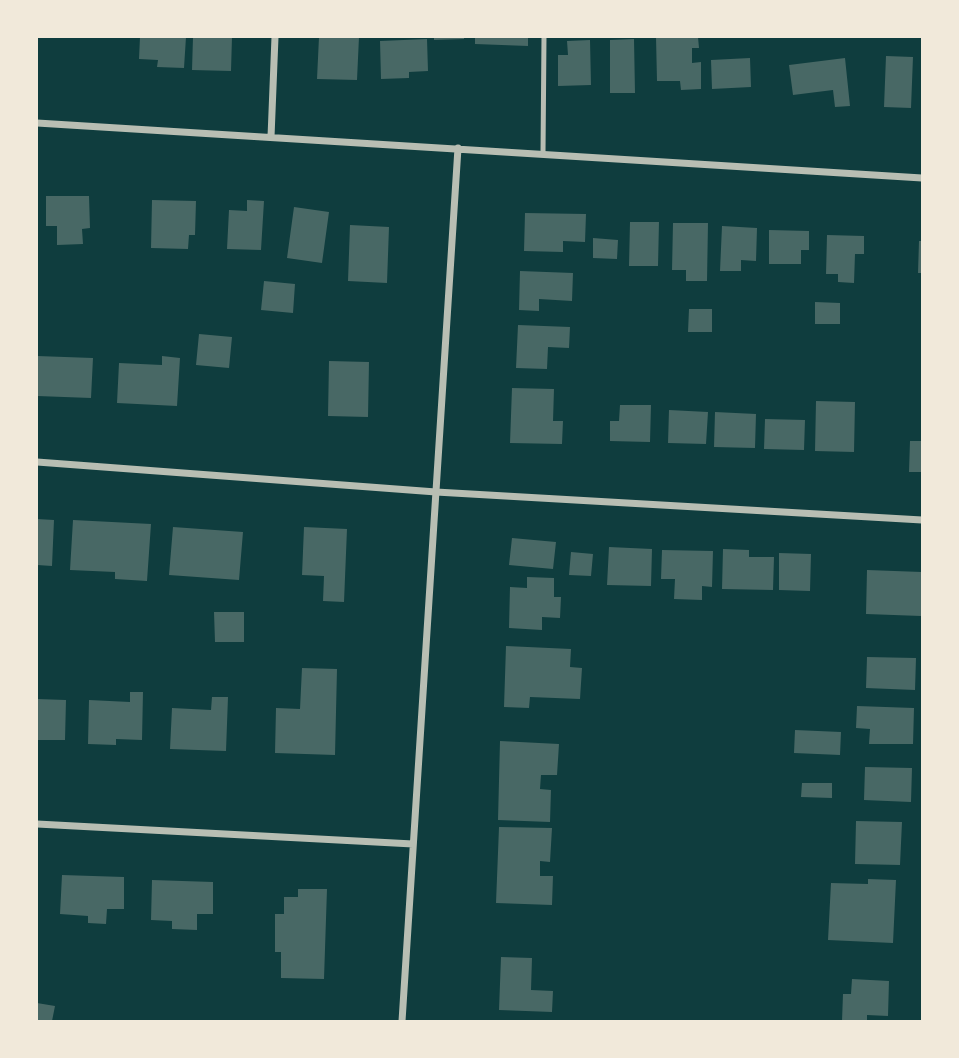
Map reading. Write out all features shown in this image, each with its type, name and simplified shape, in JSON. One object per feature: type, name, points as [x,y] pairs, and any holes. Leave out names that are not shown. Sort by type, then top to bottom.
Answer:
[{"type":"street","points":[[271,137],[275,37]]},
{"type":"street","points":[[37,122],[922,178]]},
{"type":"street","points":[[402,1021],[458,148]]},
{"type":"street","points":[[37,462],[436,492],[922,520]]},
{"type":"street","points":[[37,824],[413,844]]},
{"type":"lane","points":[[543,153],[544,37]]},
{"type":"building","points":[[140,37],[186,37],[184,68],[157,67],[158,60],[139,59]]},
{"type":"building","points":[[193,37],[232,37],[231,71],[192,70]]},
{"type":"building","points":[[319,37],[359,37],[357,80],[317,79]]},
{"type":"building","points":[[434,37],[464,37],[464,39],[434,40]]},
{"type":"building","points":[[475,37],[528,37],[528,46],[475,44]]},
{"type":"building","points":[[656,37],[698,37],[699,48],[692,48],[692,63],[701,62],[701,89],[681,90],[680,81],[657,81]]},
{"type":"building","points":[[427,39],[428,71],[409,72],[409,78],[381,79],[380,41]]},
{"type":"building","points":[[634,39],[635,93],[610,93],[610,40]]},
{"type":"building","points":[[590,40],[591,85],[558,86],[558,55],[568,55],[567,41]]},
{"type":"building","points":[[886,56],[913,57],[911,108],[884,107]]},
{"type":"building","points":[[750,58],[751,87],[712,89],[711,60]]},
{"type":"building","points":[[845,58],[850,106],[835,107],[833,90],[793,95],[789,65]]},
{"type":"building","points":[[46,196],[89,196],[90,228],[82,229],[83,244],[57,245],[57,226],[46,226]]},
{"type":"building","points":[[152,200],[196,201],[195,235],[189,235],[188,249],[151,248]]},
{"type":"building","points":[[247,200],[264,201],[261,250],[227,249],[229,210],[247,211]]},
{"type":"building","points":[[294,207],[329,212],[322,263],[287,258]]},
{"type":"building","points":[[525,213],[586,214],[585,242],[563,241],[563,252],[524,251]]},
{"type":"building","points":[[630,222],[659,222],[658,266],[629,266]]},
{"type":"building","points":[[673,223],[708,223],[707,281],[686,281],[686,270],[672,270]]},
{"type":"building","points":[[350,225],[389,227],[387,283],[348,281]]},
{"type":"building","points":[[722,226],[757,228],[756,261],[741,260],[741,271],[720,271]]},
{"type":"building","points":[[769,230],[809,231],[809,250],[801,250],[801,264],[769,264]]},
{"type":"building","points":[[827,235],[864,236],[864,254],[855,254],[854,283],[838,282],[838,274],[826,274]]},
{"type":"building","points":[[593,238],[618,240],[617,259],[593,258]]},
{"type":"building","points":[[919,241],[922,241],[922,273],[918,273]]},
{"type":"building","points":[[520,271],[573,273],[572,301],[539,299],[539,311],[519,310]]},
{"type":"building","points":[[264,281],[295,284],[293,313],[261,310]]},
{"type":"building","points":[[815,302],[840,303],[840,324],[815,324]]},
{"type":"building","points":[[689,309],[712,309],[712,332],[688,332]]},
{"type":"building","points":[[518,325],[570,327],[569,348],[548,347],[547,369],[516,368]]},
{"type":"building","points":[[199,334],[232,337],[229,368],[196,365]]},
{"type":"building","points":[[37,356],[93,358],[91,398],[37,396]]},
{"type":"building","points":[[162,356],[180,358],[177,406],[117,403],[119,363],[162,365]]},
{"type":"building","points":[[329,361],[369,362],[368,417],[328,416]]},
{"type":"building","points":[[512,388],[554,389],[553,421],[563,421],[562,444],[510,443]]},
{"type":"building","points":[[816,401],[855,402],[854,452],[815,451]]},
{"type":"building","points":[[620,405],[651,405],[650,442],[610,441],[610,421],[619,421]]},
{"type":"building","points":[[669,410],[708,412],[706,444],[668,443]]},
{"type":"building","points":[[715,412],[756,414],[755,448],[714,447]]},
{"type":"building","points":[[765,419],[805,420],[804,450],[764,449]]},
{"type":"building","points":[[910,441],[922,441],[922,472],[909,472]]},
{"type":"building","points":[[37,519],[54,520],[52,566],[37,565]]},
{"type":"building","points":[[73,520],[151,524],[147,581],[115,579],[115,572],[70,570]]},
{"type":"building","points":[[173,527],[243,532],[239,580],[169,575]]},
{"type":"building","points":[[304,527],[347,529],[344,602],[323,601],[324,576],[302,575]]},
{"type":"building","points":[[512,538],[556,542],[553,569],[509,565]]},
{"type":"building","points":[[609,547],[652,549],[651,586],[607,585]]},
{"type":"building","points":[[723,549],[749,550],[749,557],[774,557],[773,590],[722,589]]},
{"type":"building","points":[[662,550],[713,551],[712,587],[702,586],[702,600],[674,599],[675,579],[661,579]]},
{"type":"building","points":[[571,552],[593,554],[591,576],[569,575]]},
{"type":"building","points":[[779,553],[811,554],[810,591],[779,590]]},
{"type":"building","points":[[867,570],[922,572],[921,616],[866,614]]},
{"type":"building","points":[[527,577],[554,578],[554,597],[561,597],[560,618],[542,617],[542,630],[509,628],[510,587],[527,588]]},
{"type":"building","points":[[214,612],[244,612],[244,642],[215,642]]},
{"type":"building","points":[[506,646],[571,649],[570,667],[582,668],[580,699],[530,697],[529,708],[504,707]]},
{"type":"building","points":[[867,657],[916,658],[915,690],[866,688]]},
{"type":"building","points":[[302,668],[337,669],[335,755],[275,753],[276,708],[300,709]]},
{"type":"building","points":[[130,692],[143,692],[142,740],[116,739],[116,745],[88,744],[89,700],[130,702]]},
{"type":"building","points":[[212,697],[228,697],[226,751],[170,749],[172,708],[211,710]]},
{"type":"building","points":[[37,699],[66,700],[65,740],[37,740]]},
{"type":"building","points":[[857,706],[914,708],[913,744],[869,744],[870,729],[856,728]]},
{"type":"building","points":[[795,730],[841,732],[840,755],[794,753]]},
{"type":"building","points":[[500,741],[559,744],[557,775],[541,775],[540,789],[551,790],[550,822],[498,820]]},
{"type":"building","points":[[865,767],[912,768],[911,802],[864,800]]},
{"type":"building","points":[[802,783],[832,783],[832,798],[801,797]]},
{"type":"building","points":[[856,821],[902,822],[900,865],[855,864]]},
{"type":"building","points":[[499,827],[552,828],[550,862],[540,861],[540,876],[553,876],[552,905],[496,903]]},
{"type":"building","points":[[62,875],[124,877],[124,909],[107,909],[106,924],[88,923],[88,916],[60,914]]},
{"type":"building","points":[[868,879],[896,880],[893,943],[828,940],[831,883],[868,884]]},
{"type":"building","points":[[152,880],[213,882],[213,914],[197,914],[197,930],[172,929],[172,921],[151,920]]},
{"type":"building","points":[[298,889],[327,889],[324,979],[281,978],[281,952],[275,952],[275,914],[284,914],[284,897],[298,897]]},
{"type":"building","points":[[501,957],[532,958],[531,990],[553,991],[552,1012],[499,1010]]},
{"type":"building","points":[[852,979],[889,981],[888,1016],[867,1015],[867,1021],[842,1021],[843,994],[851,994]]},
{"type":"building","points":[[37,1003],[55,1006],[52,1021],[37,1021]]}]
